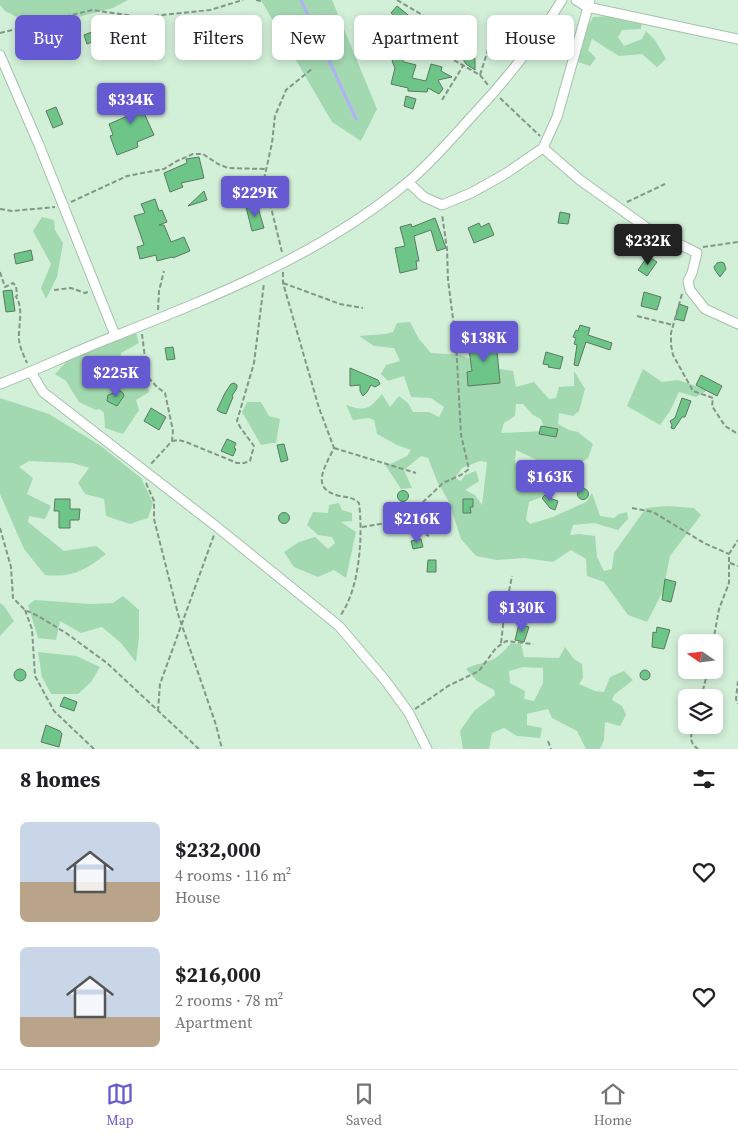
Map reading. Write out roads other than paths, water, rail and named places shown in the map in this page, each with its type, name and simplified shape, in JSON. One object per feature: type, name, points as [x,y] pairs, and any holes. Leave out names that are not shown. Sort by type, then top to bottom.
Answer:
[{"type":"street","points":[[0,384],[115,335],[157,320],[265,273],[368,213],[430,162],[494,92],[524,56],[562,0]]},
{"type":"street","points":[[576,0],[738,40]]},
{"type":"street","points":[[408,182],[424,197],[442,205],[471,193],[505,174],[544,144],[557,117],[589,4]]},
{"type":"street","points":[[0,55],[115,335]]},
{"type":"street","points":[[544,144],[580,180],[647,228],[697,252],[688,281],[690,290],[705,309],[738,324]]},
{"type":"street","points":[[31,372],[43,392],[145,470],[335,623],[385,680],[409,713],[427,749]]},
{"type":"waterway","points":[[301,0],[356,119]]}]
